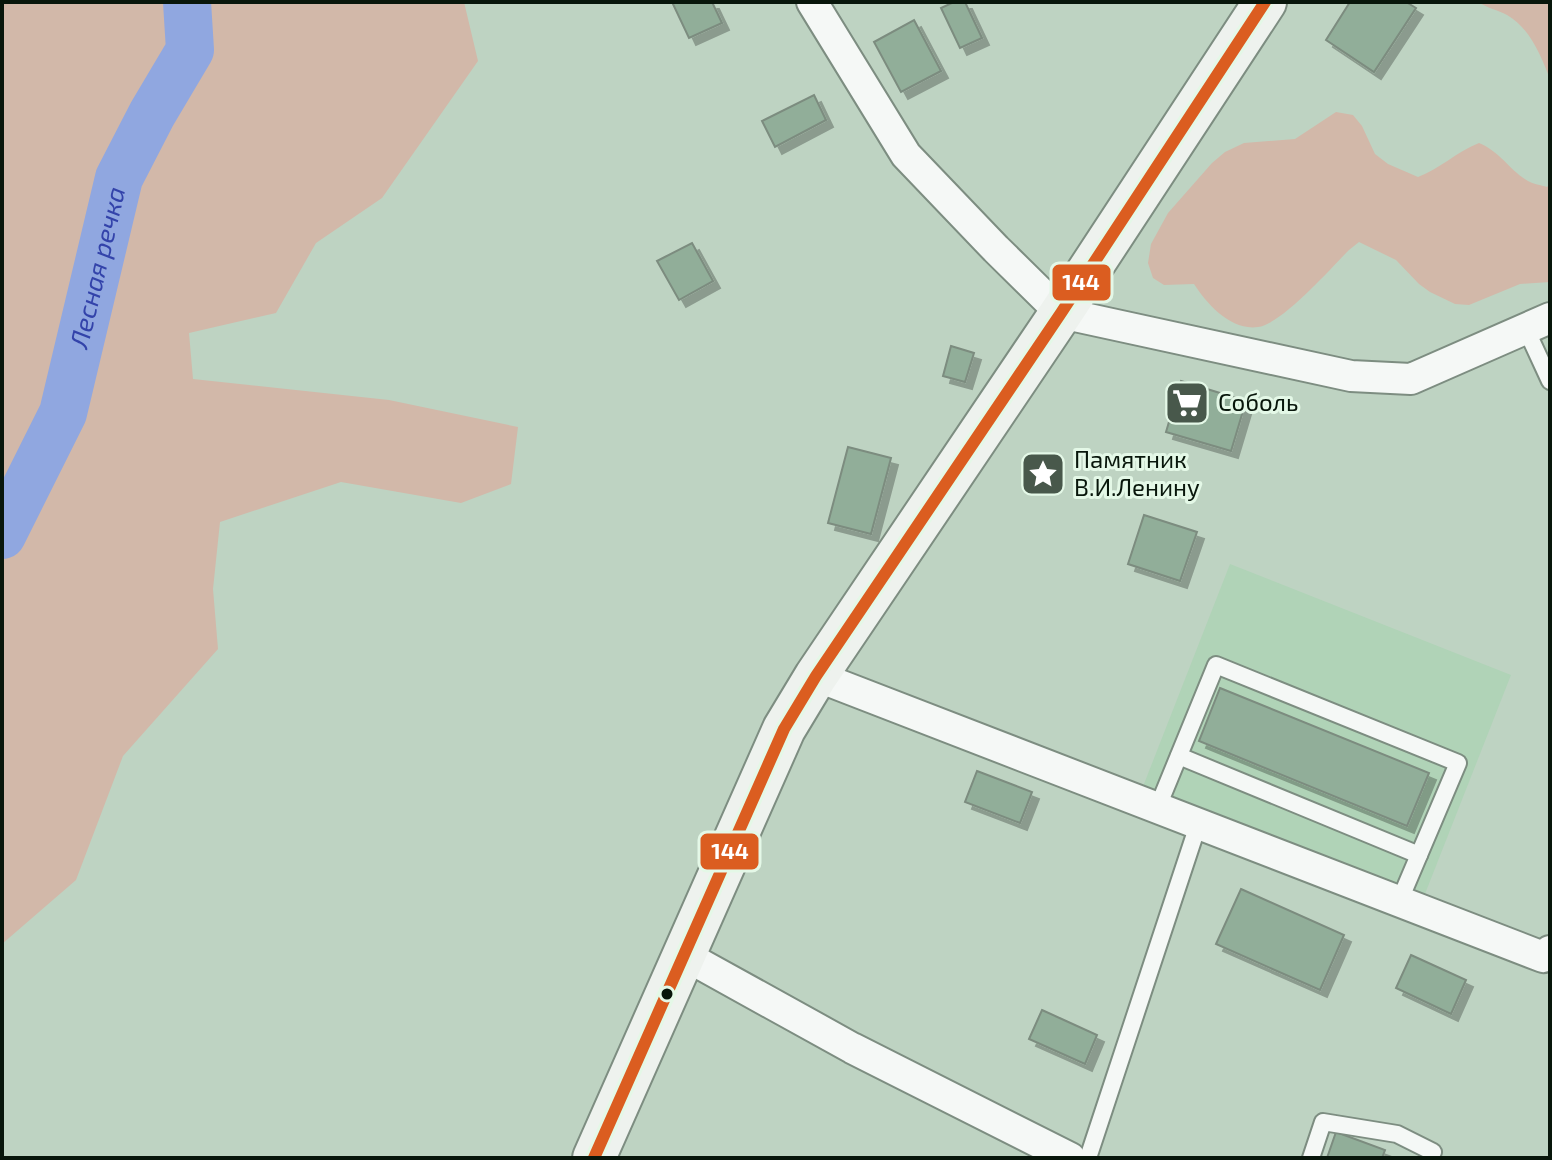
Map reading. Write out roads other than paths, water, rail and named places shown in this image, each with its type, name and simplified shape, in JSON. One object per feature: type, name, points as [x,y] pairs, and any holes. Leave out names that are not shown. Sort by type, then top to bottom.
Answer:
[{"type":"main road","points":[[594,1158],[784,729],[816,676],[1061,313],[1265,2]]},
{"type":"street","points":[[812,2],[906,155],[1061,313],[1351,376],[1411,379],[1538,324]]},
{"type":"street","points":[[816,676],[1543,957],[1550,951]]},
{"type":"street","points":[[684,955],[852,1048],[1070,1158]]},
{"type":"lane","points":[[1538,324],[1550,381]]},
{"type":"lane","points":[[1157,809],[1216,665],[1458,763],[1399,902]]},
{"type":"lane","points":[[1179,756],[1419,855]]},
{"type":"lane","points":[[1088,1158],[1198,825]]},
{"type":"lane","points":[[1311,1158],[1323,1122],[1397,1134],[1433,1152]]},
{"type":"waterway","name":"Лесная речка","points":[[2,535],[63,413],[119,178],[190,50],[187,2]]},
{"type":"place","name":"Соболь","points":[[1187,403]]},
{"type":"place","name":"Памятник В.И.Ленину","points":[[1043,474]]}]
